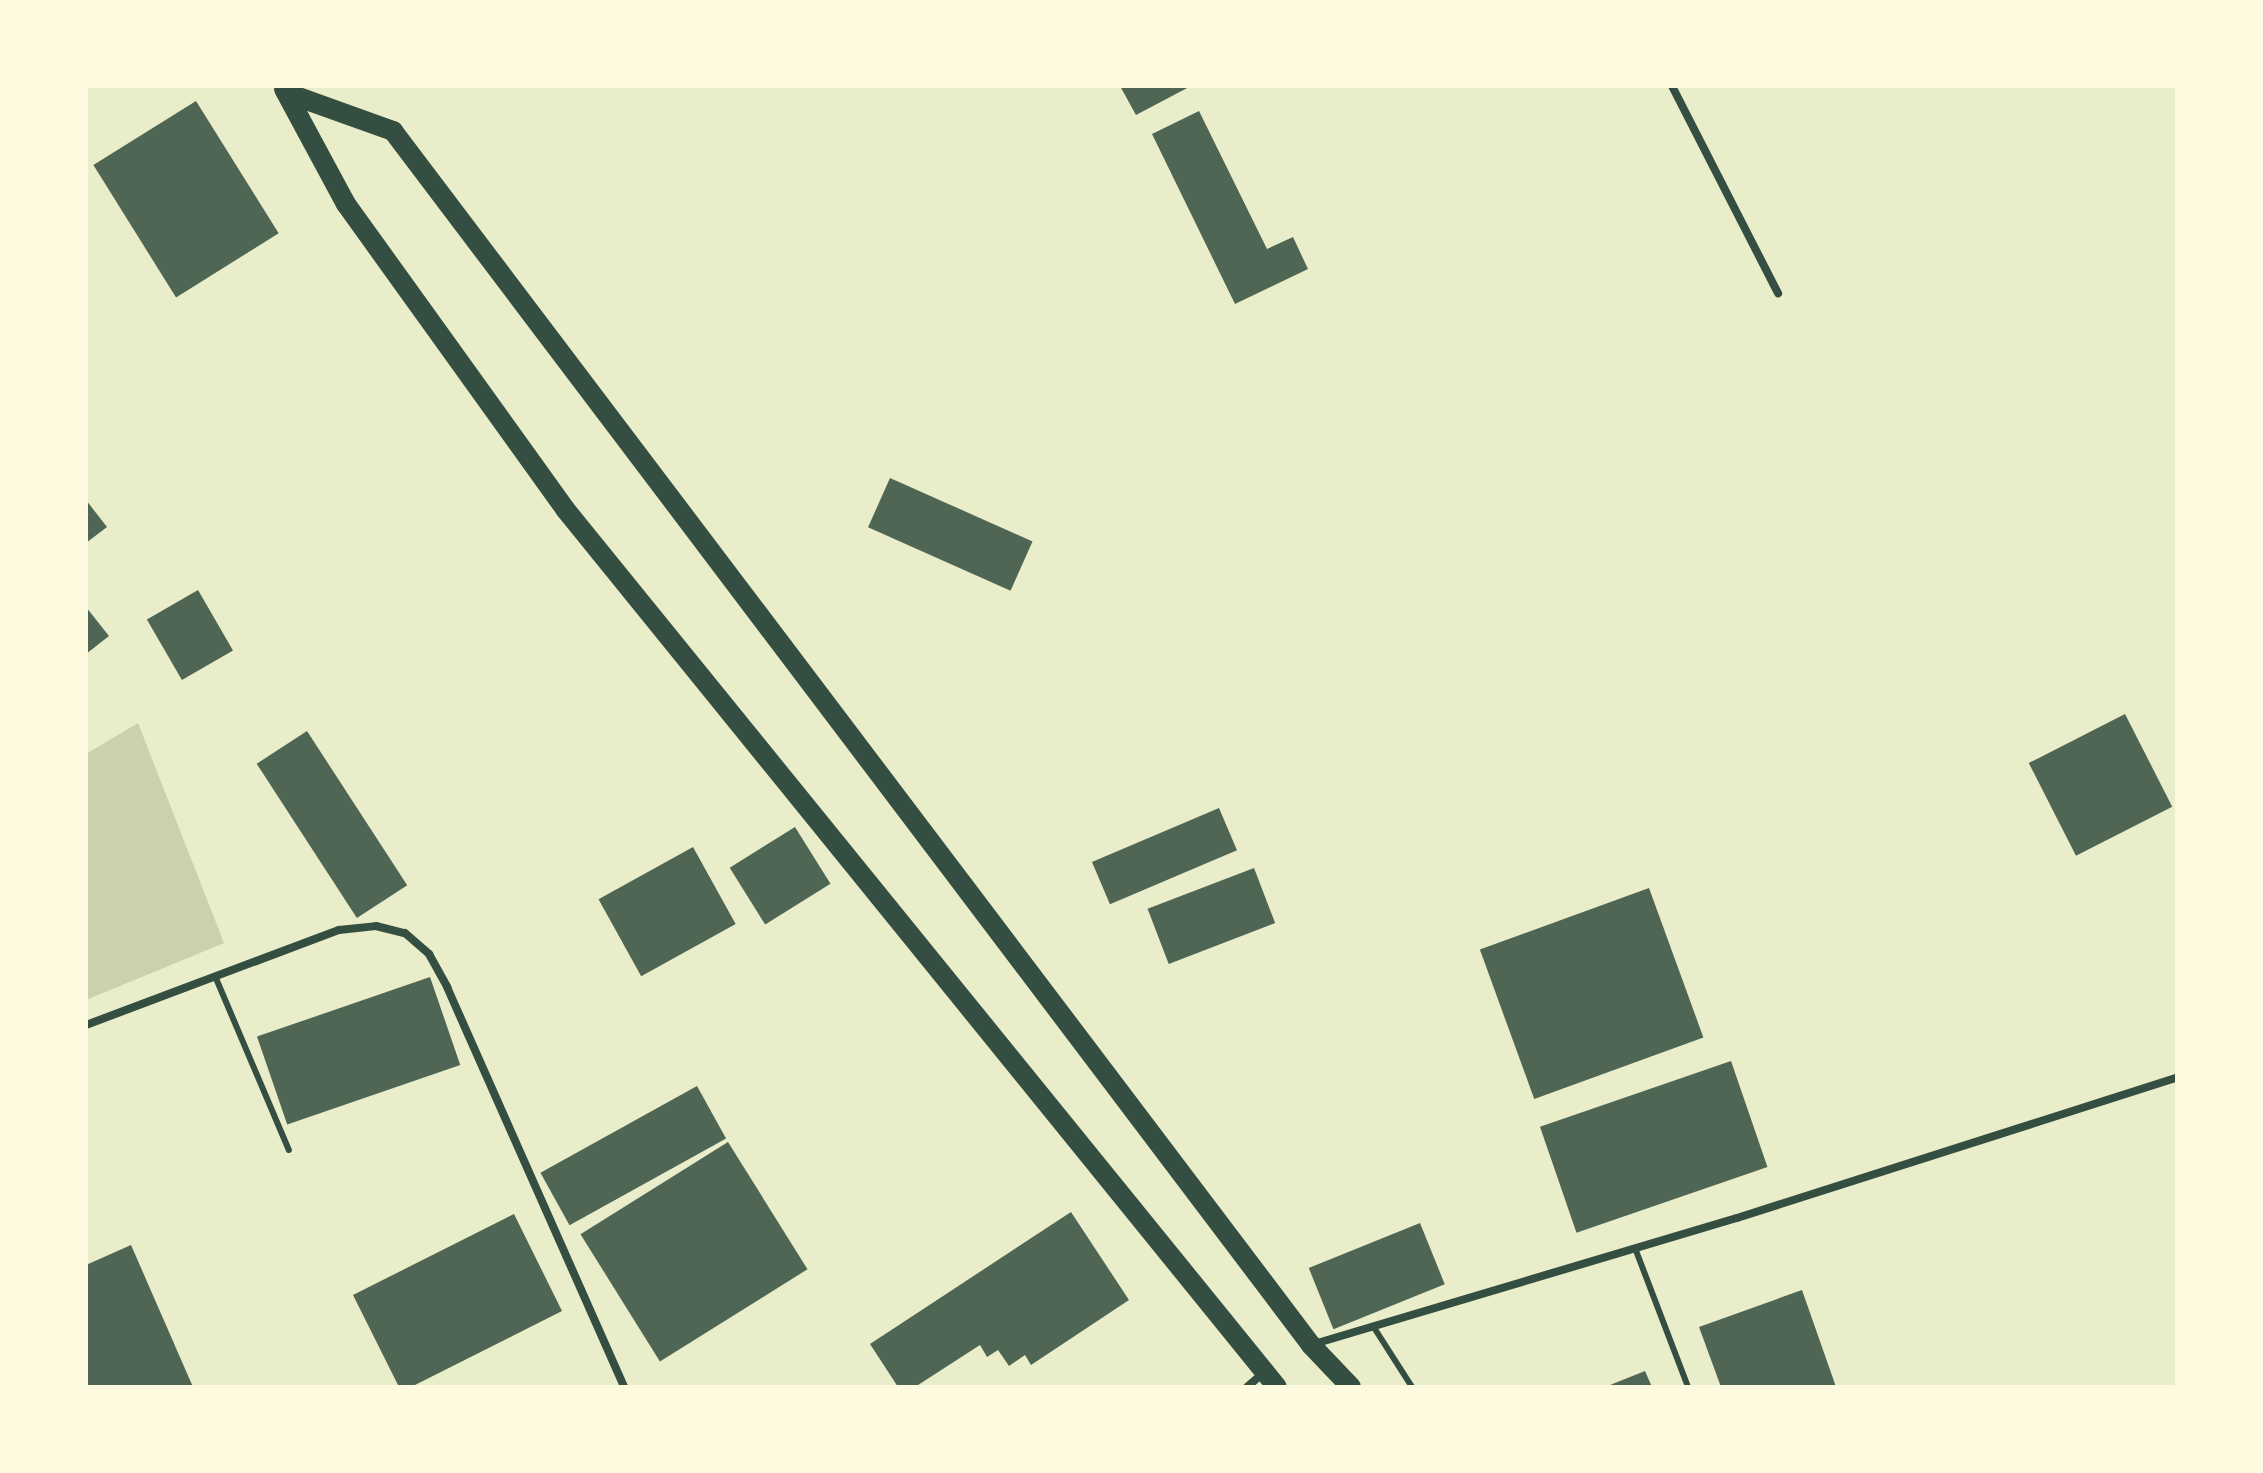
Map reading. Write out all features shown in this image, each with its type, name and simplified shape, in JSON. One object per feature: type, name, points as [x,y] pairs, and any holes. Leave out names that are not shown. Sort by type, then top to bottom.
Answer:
[{"type":"main road","points":[[284,89],[393,131],[1311,1345],[1351,1387]]},
{"type":"main road","points":[[284,89],[346,204],[565,509],[1271,1379]]},
{"type":"street","points":[[1672,86],[1778,293]]},
{"type":"street","points":[[86,1025],[339,930],[376,926],[405,933],[429,954],[624,1387]]},
{"type":"street","points":[[1311,1345],[1635,1248],[2177,1078]]},
{"type":"street","points":[[1247,1387],[1271,1379]]},
{"type":"lane","points":[[215,976],[289,1150]]},
{"type":"lane","points":[[1635,1248],[1688,1387]]},
{"type":"lane","points":[[1373,1326],[1412,1387]]},
{"type":"green space","points":[[138,723],[224,943],[86,1000],[86,754]]},
{"type":"building","points":[[1120,86],[1191,86],[1136,115]]},
{"type":"building","points":[[196,101],[279,233],[176,297],[93,165]]},
{"type":"building","points":[[1199,111],[1267,249],[1293,237],[1308,269],[1235,304],[1152,134]]},
{"type":"building","points":[[890,478],[1033,541],[1011,591],[868,527]]},
{"type":"building","points":[[86,500],[107,527],[86,543]]},
{"type":"building","points":[[198,590],[233,651],[182,680],[147,620]]},
{"type":"building","points":[[86,607],[109,636],[86,654]]},
{"type":"building","points":[[2125,714],[2172,807],[2076,856],[2029,763]]},
{"type":"building","points":[[307,731],[407,885],[357,918],[257,764]]},
{"type":"building","points":[[1219,808],[1237,850],[1110,904],[1092,862]]},
{"type":"building","points":[[795,827],[831,884],[765,925],[730,868]]},
{"type":"building","points":[[693,847],[736,924],[641,976],[599,899]]},
{"type":"building","points":[[1254,868],[1275,923],[1169,964],[1148,909]]},
{"type":"building","points":[[1649,888],[1703,1037],[1534,1099],[1480,950]]},
{"type":"building","points":[[430,977],[460,1065],[287,1125],[257,1037]]},
{"type":"building","points":[[1731,1061],[1767,1167],[1576,1233],[1540,1127]]},
{"type":"building","points":[[697,1086],[726,1138],[570,1225],[540,1173]]},
{"type":"building","points":[[728,1142],[807,1269],[660,1361],[580,1234]]},
{"type":"building","points":[[1071,1212],[1129,1300],[1031,1365],[1025,1355],[1009,1366],[998,1350],[987,1357],[980,1345],[915,1387],[898,1387],[870,1344]]},
{"type":"building","points":[[514,1214],[562,1311],[411,1387],[399,1387],[353,1295]]},
{"type":"building","points":[[1420,1223],[1445,1284],[1333,1329],[1309,1268]]},
{"type":"building","points":[[131,1245],[193,1387],[89,1387],[86,1380],[86,1265]]},
{"type":"building","points":[[1802,1290],[1836,1387],[1721,1387],[1699,1327]]},
{"type":"building","points":[[1645,1371],[1652,1387],[1605,1387]]}]
